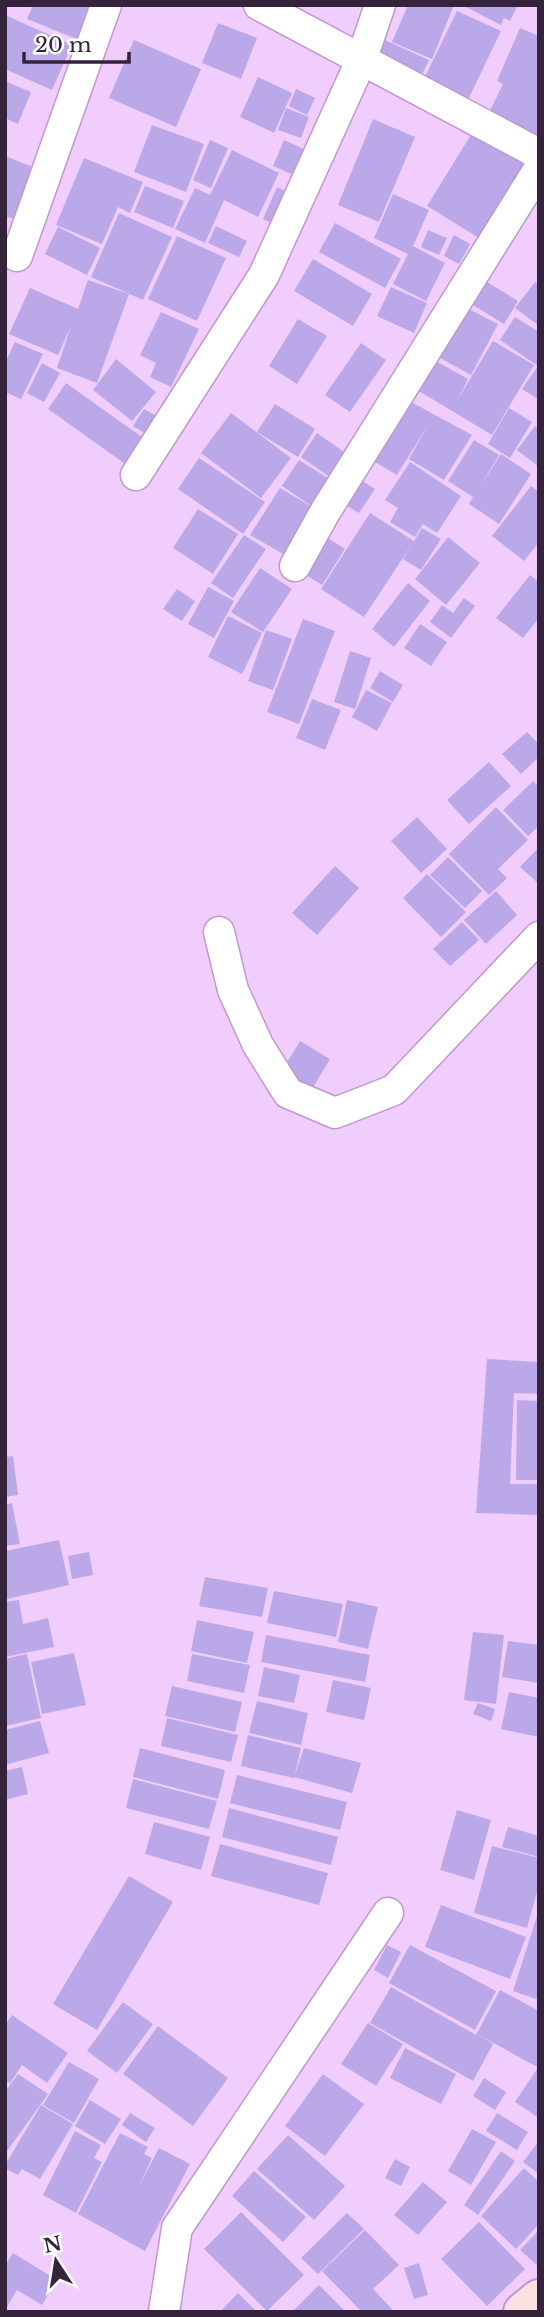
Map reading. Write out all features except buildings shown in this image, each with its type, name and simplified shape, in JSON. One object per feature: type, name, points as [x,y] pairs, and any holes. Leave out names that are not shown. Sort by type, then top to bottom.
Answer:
[{"type":"street","points":[[18,256],[106,5]]},
{"type":"street","points":[[259,5],[539,154]]},
{"type":"street","points":[[135,475],[264,275],[360,61],[380,5]]},
{"type":"street","points":[[295,566],[333,500],[539,169]]},
{"type":"street","points":[[219,932],[233,990],[258,1045],[288,1093],[335,1113],[394,1090],[539,937]]},
{"type":"street","points":[[164,2312],[177,2228],[388,1913]]},
{"type":"street","points":[[523,2312],[539,2299]]}]
